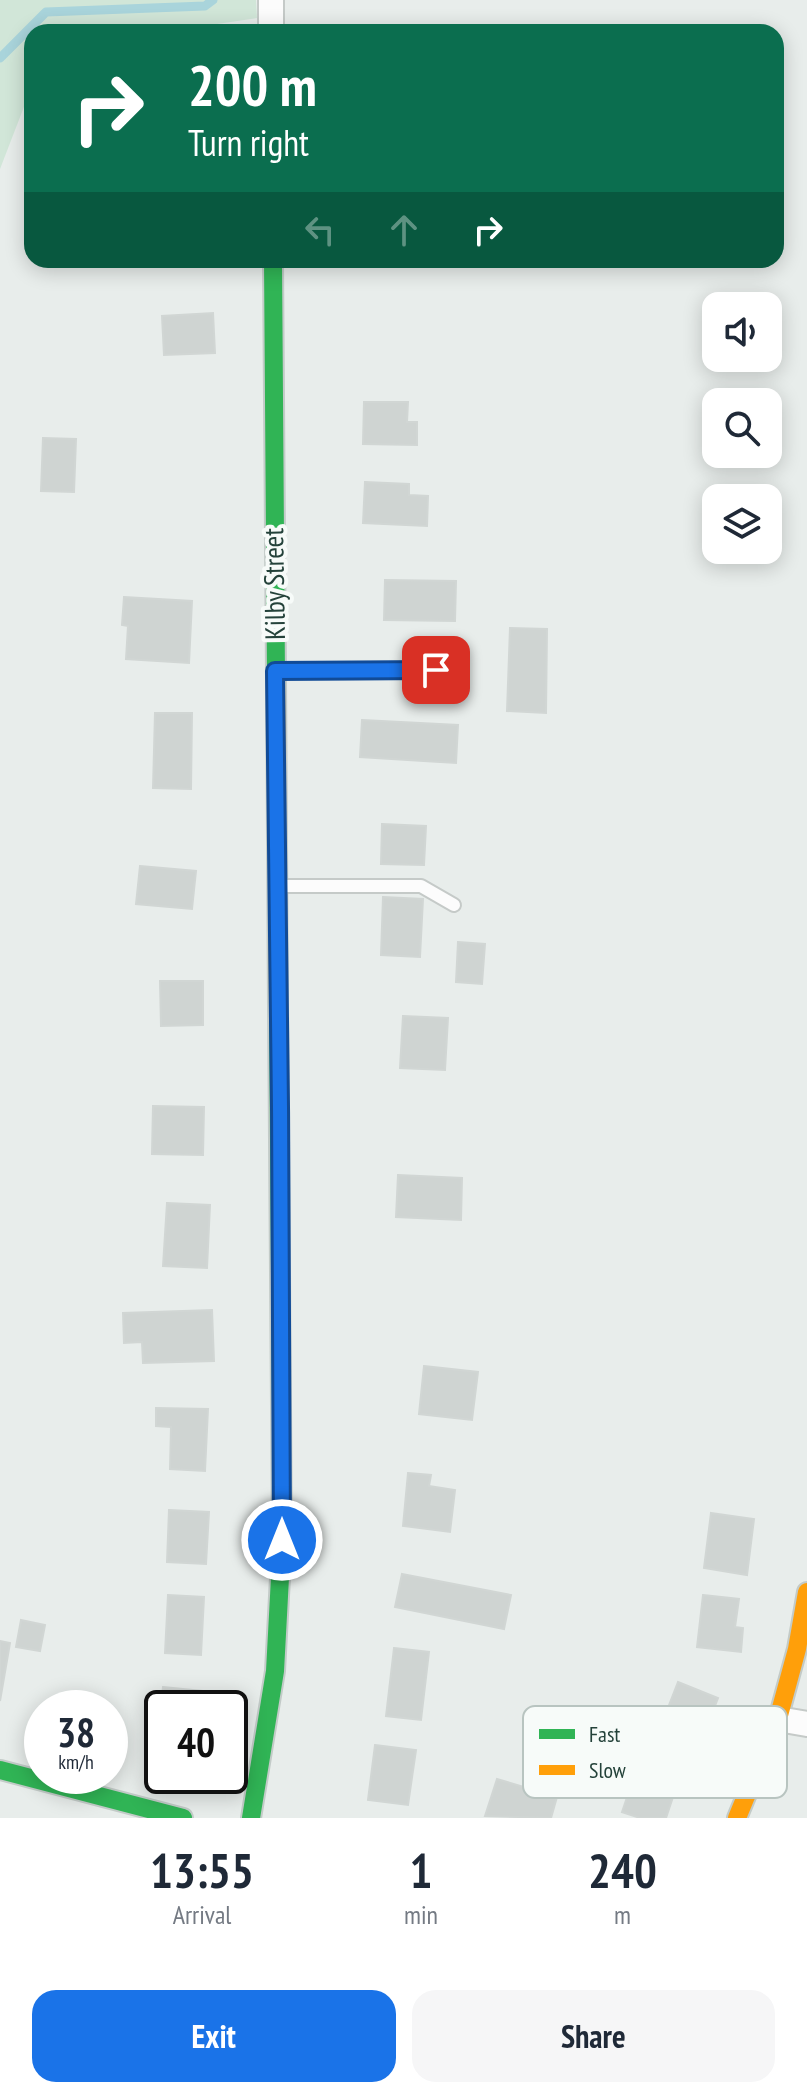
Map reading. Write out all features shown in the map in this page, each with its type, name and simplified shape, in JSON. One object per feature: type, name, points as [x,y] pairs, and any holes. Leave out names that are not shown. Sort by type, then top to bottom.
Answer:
[{"type":"street","points":[[271,0],[271,24]]},
{"type":"street","name":"Kilby Street","points":[[251,1818],[275,1671],[282,1540],[273,268]]},
{"type":"street","points":[[782,1706],[797,1649],[807,1592]]},
{"type":"street","points":[[787,1721],[807,1724]]},
{"type":"street","points":[[0,1770],[183,1818]]},
{"type":"street","points":[[737,1818],[745,1798]]},
{"type":"lane","points":[[275,671],[436,670]]},
{"type":"lane","points":[[277,886],[421,886],[454,905]]},
{"type":"green space","points":[[0,0],[256,0],[257,18],[217,24],[24,24],[24,107],[0,169]]},
{"type":"building","points":[[213,313],[215,353],[164,355],[162,316]]},
{"type":"building","points":[[364,402],[408,402],[407,422],[417,422],[417,445],[363,444]]},
{"type":"building","points":[[43,438],[76,439],[74,492],[41,491]]},
{"type":"building","points":[[365,482],[409,484],[409,495],[428,496],[427,526],[363,523]]},
{"type":"building","points":[[385,580],[456,581],[455,621],[384,620]]},
{"type":"building","points":[[124,597],[192,601],[189,663],[126,659],[128,626],[122,625]]},
{"type":"building","points":[[510,628],[547,629],[546,713],[507,711]]},
{"type":"building","points":[[155,713],[192,713],[191,789],[153,788]]},
{"type":"building","points":[[362,720],[458,725],[456,763],[360,757]]},
{"type":"building","points":[[382,824],[426,826],[424,865],[381,864]]},
{"type":"building","points":[[140,866],[196,871],[192,909],[136,904]]},
{"type":"building","points":[[383,897],[423,899],[420,957],[381,955]]},
{"type":"building","points":[[458,942],[485,944],[482,984],[456,982]]},
{"type":"building","points":[[160,981],[203,981],[203,1025],[161,1026]]},
{"type":"building","points":[[403,1016],[448,1018],[445,1070],[400,1068]]},
{"type":"building","points":[[153,1106],[204,1107],[203,1155],[152,1154]]},
{"type":"building","points":[[398,1175],[462,1178],[461,1220],[396,1217]]},
{"type":"building","points":[[167,1203],[210,1205],[207,1268],[163,1266]]},
{"type":"building","points":[[212,1310],[214,1361],[143,1363],[142,1342],[124,1343],[123,1313]]},
{"type":"building","points":[[424,1366],[478,1372],[472,1420],[419,1414]]},
{"type":"building","points":[[156,1408],[208,1409],[205,1471],[170,1469],[171,1427],[156,1426]]},
{"type":"building","points":[[408,1473],[431,1475],[429,1486],[455,1490],[450,1532],[403,1526]]},
{"type":"building","points":[[169,1510],[209,1512],[206,1564],[167,1562]]},
{"type":"building","points":[[711,1513],[754,1519],[747,1575],[704,1568]]},
{"type":"building","points":[[402,1574],[511,1595],[504,1629],[395,1607]]},
{"type":"building","points":[[168,1595],[204,1597],[201,1655],[165,1653]]},
{"type":"building","points":[[703,1595],[739,1599],[735,1627],[743,1628],[741,1652],[697,1647]]},
{"type":"building","points":[[21,1620],[45,1625],[40,1651],[16,1647]]},
{"type":"building","points":[[0,1641],[10,1643],[0,1701]]},
{"type":"building","points":[[394,1648],[429,1652],[421,1720],[386,1716]]},
{"type":"building","points":[[678,1682],[718,1698],[715,1706],[669,1706]]},
{"type":"building","points":[[163,1687],[192,1690],[163,1690]]},
{"type":"building","points":[[375,1745],[416,1750],[408,1805],[368,1800]]},
{"type":"building","points":[[497,1779],[523,1787],[523,1798],[557,1798],[551,1818],[485,1816]]},
{"type":"building","points":[[627,1798],[673,1798],[666,1818],[640,1818],[622,1812]]},
{"type":"waterway","points":[[34,24],[46,12],[205,6],[213,0]]},
{"type":"waterway","points":[[0,58],[24,34]]},
{"type":"traffic: fast","points":[[273,268],[276,677]]},
{"type":"traffic: fast","points":[[251,1818],[275,1671],[282,1540],[278,1007]]},
{"type":"traffic: fast","points":[[0,1770],[183,1818]]},
{"type":"traffic: slow","points":[[276,677],[278,1007]]},
{"type":"traffic: slow","points":[[782,1706],[797,1649],[807,1592]]},
{"type":"traffic: slow","points":[[737,1818],[745,1798]]},
{"type":"route","points":[[282,1540],[282,1207],[275,671],[436,670]]}]
